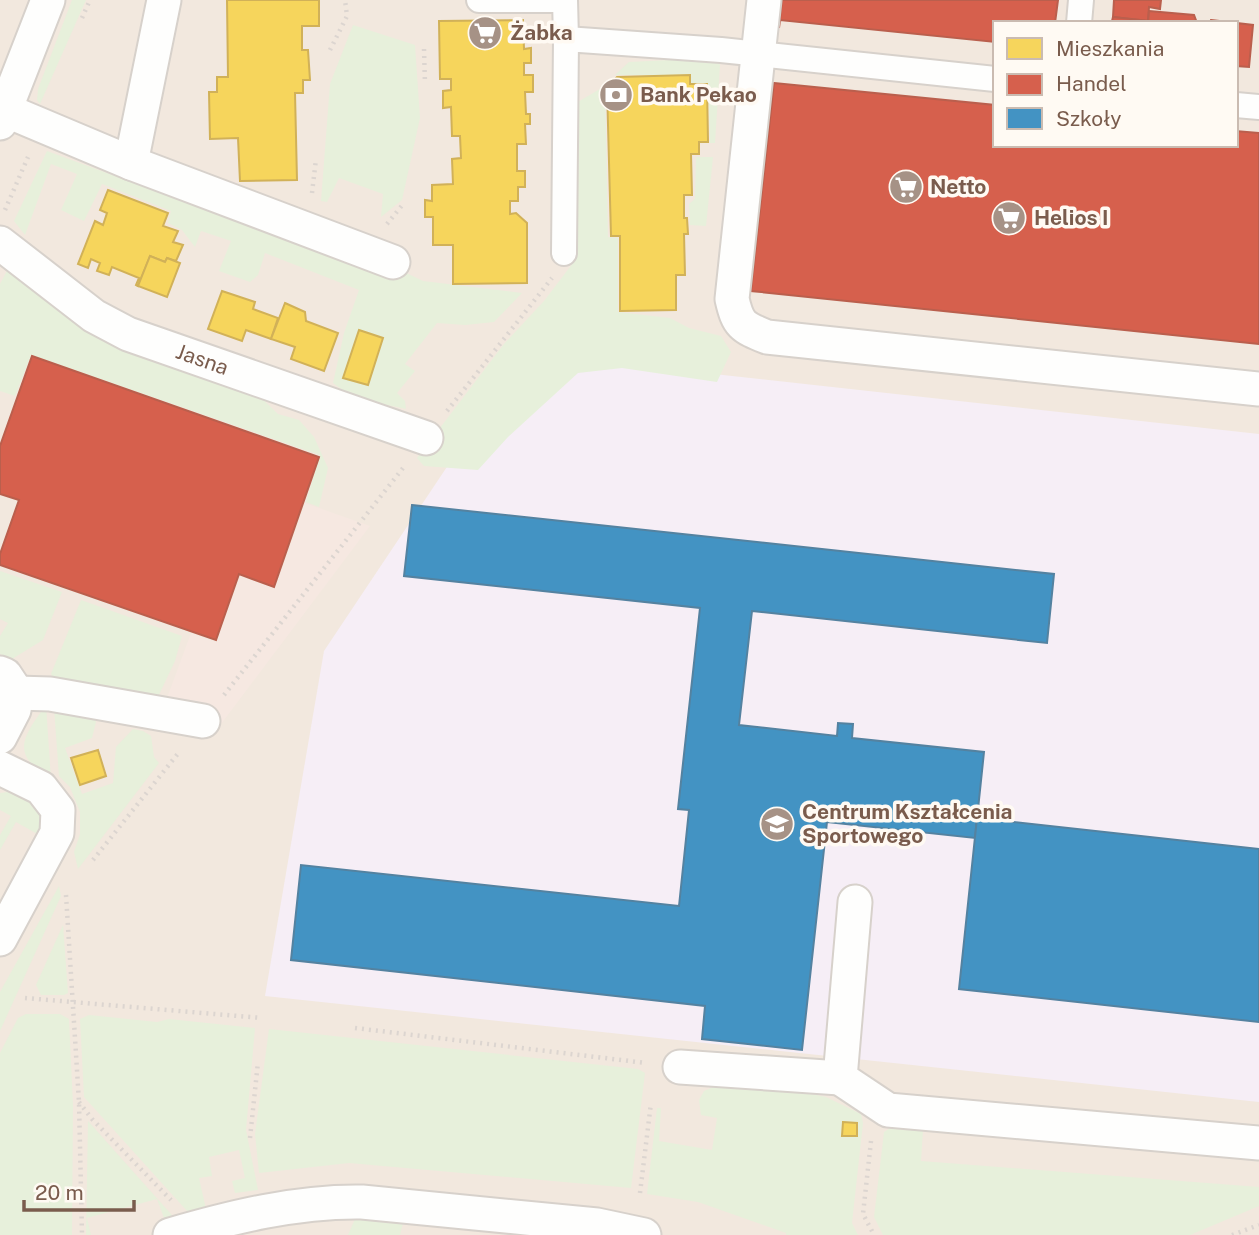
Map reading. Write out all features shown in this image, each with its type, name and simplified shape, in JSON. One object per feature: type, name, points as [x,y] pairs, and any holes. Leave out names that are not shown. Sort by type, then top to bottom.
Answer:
[{"type":"street","points":[[48,0],[3,117],[393,262]]},
{"type":"street","points":[[131,163],[164,0]]},
{"type":"street","points":[[478,0],[565,0],[564,253]]},
{"type":"street","points":[[764,0],[732,299],[736,318],[745,328],[767,337],[1259,389]]},
{"type":"street","points":[[1079,21],[1082,0]]},
{"type":"street","points":[[566,39],[759,54],[993,79]]},
{"type":"street","points":[[1238,105],[1259,107]]},
{"type":"street","name":"Jasna","points":[[0,243],[94,316],[128,334],[426,438]]},
{"type":"street","points":[[0,737],[14,710],[9,683],[50,694],[203,721]]},
{"type":"street","points":[[0,768],[41,788],[58,810],[57,833],[0,939]]},
{"type":"street","points":[[840,1078],[855,902]]},
{"type":"street","points":[[680,1067],[840,1078],[888,1110],[1259,1143]]},
{"type":"street","points":[[184,1231],[261,1212],[325,1201],[362,1202],[597,1225],[644,1235]]},
{"type":"path","points":[[330,50],[347,16],[345,0]]},
{"type":"path","points":[[424,49],[425,84]]},
{"type":"path","points":[[312,197],[316,159]]},
{"type":"path","points":[[383,228],[404,203]]},
{"type":"path","points":[[93,860],[545,287]]},
{"type":"path","points":[[66,895],[79,1102],[82,1235]]},
{"type":"path","points":[[25,998],[262,1018]]},
{"type":"path","points":[[355,1028],[680,1067]]},
{"type":"path","points":[[250,1138],[258,1062]]},
{"type":"path","points":[[79,1102],[184,1231]]},
{"type":"path","points":[[640,1193],[651,1103]]},
{"type":"path","points":[[871,1137],[863,1214],[873,1235]]},
{"type":"path","points":[[1232,1235],[1259,1225]]},
{"type":"shaded area","points":[[0,0],[1259,0],[1259,1235],[0,1235]]},
{"type":"shaded area","name":"Centrum Kształcenia Sportowego","points":[[523,353],[1259,434],[1259,1102],[265,996],[324,651]]},
{"type":"shaded area","points":[[305,503],[370,526],[221,724],[164,706],[191,633],[216,642],[240,576],[275,588]]},
{"type":"green space","points":[[72,0],[86,0],[40,104],[37,100],[38,89]]},
{"type":"green space","points":[[353,25],[415,45],[420,118],[402,200],[381,217],[383,194],[339,178],[327,202],[321,201],[330,84]]},
{"type":"green space","points":[[716,59],[720,65],[715,143],[710,143],[708,83],[691,83],[690,75],[615,75],[629,62]]},
{"type":"green space","points":[[605,86],[608,237],[618,238],[618,312],[670,318],[689,328],[721,336],[731,352],[717,382],[622,368],[578,373],[508,437],[478,470],[424,466],[417,458],[504,344],[544,301],[573,263],[571,106]]},
{"type":"green space","points":[[47,151],[366,268],[396,268],[423,281],[522,293],[494,322],[465,325],[437,323],[405,364],[415,371],[397,393],[405,401],[406,409],[368,400],[333,383],[344,333],[359,290],[265,253],[258,275],[250,282],[219,271],[231,241],[201,231],[195,247],[182,230],[168,223],[171,211],[102,184],[84,221],[61,210],[77,174],[51,164],[25,235],[14,221]]},
{"type":"green space","points":[[696,157],[713,157],[706,226],[690,225],[689,204],[695,199]]},
{"type":"green space","points":[[9,267],[248,385],[278,414],[299,420],[314,437],[328,468],[319,507],[306,502],[320,455],[31,355],[15,396],[0,391],[0,284]]},
{"type":"green space","points":[[0,571],[62,592],[43,640],[12,659],[0,654],[0,636],[8,623],[0,619]]},
{"type":"green space","points":[[81,600],[182,636],[175,661],[157,699],[57,683],[51,674]]},
{"type":"green space","points":[[46,705],[51,779],[30,762],[24,745],[26,736]]},
{"type":"green space","points":[[54,708],[92,711],[96,722],[92,738],[65,748],[82,794],[113,783],[116,747],[133,729],[151,736],[154,757],[159,763],[78,869],[74,852],[80,834],[80,812],[70,787],[59,776]]},
{"type":"green space","points":[[0,793],[18,793],[39,807],[44,822],[39,835],[16,822],[0,850],[0,835],[11,816],[0,810]]},
{"type":"green space","points":[[59,886],[61,896],[0,1031],[0,992]]},
{"type":"green space","points":[[63,925],[68,993],[41,995],[36,985]]},
{"type":"green space","points":[[26,1014],[60,1014],[69,1019],[73,1106],[72,1235],[0,1235],[0,1053],[18,1018]]},
{"type":"green space","points":[[89,1015],[157,1022],[169,1019],[255,1028],[246,1130],[258,1190],[235,1193],[232,1181],[245,1178],[239,1150],[209,1157],[212,1176],[199,1178],[206,1209],[188,1212],[84,1097],[80,1019]]},
{"type":"green space","points":[[269,1029],[638,1069],[645,1073],[631,1188],[349,1163],[259,1173],[255,1134]]},
{"type":"green space","points":[[716,1086],[798,1091],[826,1097],[861,1114],[863,1123],[852,1223],[858,1235],[786,1235],[698,1202],[647,1194],[657,1108],[661,1108],[659,1141],[712,1150],[717,1118],[701,1115],[699,1100],[704,1091]]},
{"type":"green space","points":[[88,1121],[179,1223],[167,1226],[157,1199],[87,1218],[91,1235],[86,1235]]},
{"type":"green space","points":[[892,1127],[923,1130],[921,1161],[1259,1187],[1259,1206],[1190,1235],[883,1235],[874,1217],[884,1132]]},
{"type":"green space","points":[[358,1212],[405,1215],[400,1235],[348,1235]]},
{"type":"building: Mieszkania","points":[[227,0],[319,0],[319,26],[302,26],[302,50],[308,50],[310,80],[303,80],[303,93],[295,93],[297,180],[240,181],[238,138],[210,139],[209,92],[217,92],[217,77],[228,77]]},
{"type":"building: Mieszkania","points":[[523,20],[524,49],[531,48],[531,63],[524,63],[524,75],[533,75],[533,92],[525,92],[526,114],[530,114],[530,124],[525,124],[526,144],[517,144],[517,171],[525,171],[525,187],[518,187],[518,201],[510,201],[510,214],[516,213],[527,223],[527,283],[453,284],[453,245],[433,245],[433,217],[425,217],[425,200],[432,201],[432,185],[453,184],[452,159],[461,158],[460,136],[452,136],[451,107],[443,108],[443,91],[451,90],[451,79],[440,79],[439,21]]},
{"type":"building: Mieszkania","points":[[690,75],[690,84],[707,84],[708,142],[699,142],[699,154],[691,154],[692,195],[684,195],[684,218],[687,218],[688,234],[684,234],[685,275],[676,275],[676,310],[620,311],[620,236],[611,236],[607,88],[617,77]]},
{"type":"building: Mieszkania","points":[[108,190],[168,213],[163,226],[178,231],[173,242],[183,245],[176,261],[167,258],[165,262],[150,256],[138,286],[136,285],[139,278],[112,267],[109,275],[97,271],[100,263],[91,259],[88,268],[78,264],[95,221],[103,225],[107,213],[100,210]]},
{"type":"building: Mieszkania","points":[[150,256],[165,262],[167,258],[180,263],[167,297],[138,286]]},
{"type":"building: Mieszkania","points":[[222,291],[255,302],[253,309],[278,318],[271,339],[246,330],[242,341],[208,329]]},
{"type":"building: Mieszkania","points":[[285,303],[305,312],[306,321],[338,333],[324,371],[291,359],[295,347],[271,339]]},
{"type":"building: Mieszkania","points":[[359,330],[383,338],[368,385],[343,378]]},
{"type":"building: Mieszkania","points":[[98,750],[106,776],[80,785],[71,758]]},
{"type":"building: Mieszkania","points":[[843,1122],[857,1123],[857,1136],[842,1136]]},
{"type":"building: Handel","points":[[782,0],[1058,0],[1055,21],[993,21],[993,42],[780,20],[779,28]]},
{"type":"building: Handel","points":[[1114,0],[1161,0],[1160,9],[1149,7],[1148,21],[1113,17]]},
{"type":"building: Handel","points":[[1149,11],[1194,15],[1196,21],[1148,21]]},
{"type":"building: Handel","points":[[1113,17],[1148,21],[1112,21]]},
{"type":"building: Handel","points":[[1238,23],[1253,25],[1249,67],[1238,66]]},
{"type":"building: Handel","name":"Helios I","points":[[774,83],[993,105],[993,147],[1238,147],[1238,131],[1259,133],[1259,344],[751,291]]},
{"type":"building: Handel","points":[[32,356],[319,457],[274,587],[239,574],[216,640],[0,565],[0,554],[19,500],[0,494],[0,446]]},
{"type":"building: Szkoły","points":[[412,505],[1054,574],[1047,643],[752,611],[739,725],[837,736],[838,723],[853,724],[852,738],[984,752],[975,838],[827,822],[802,1050],[702,1039],[705,1006],[291,960],[301,865],[679,906],[689,810],[678,809],[700,608],[404,576]]},
{"type":"building: Szkoły","points":[[977,818],[1259,849],[1259,1022],[959,989]]},
{"type":"place","name":"Żabka","points":[[485,33]]},
{"type":"place","name":"Bank Pekao","points":[[616,95]]},
{"type":"place","name":"Netto","points":[[906,187]]},
{"type":"place","name":"Helios I","points":[[1009,218]]},
{"type":"place","name":"Centrum Kształcenia Sportowego","points":[[777,824]]}]
